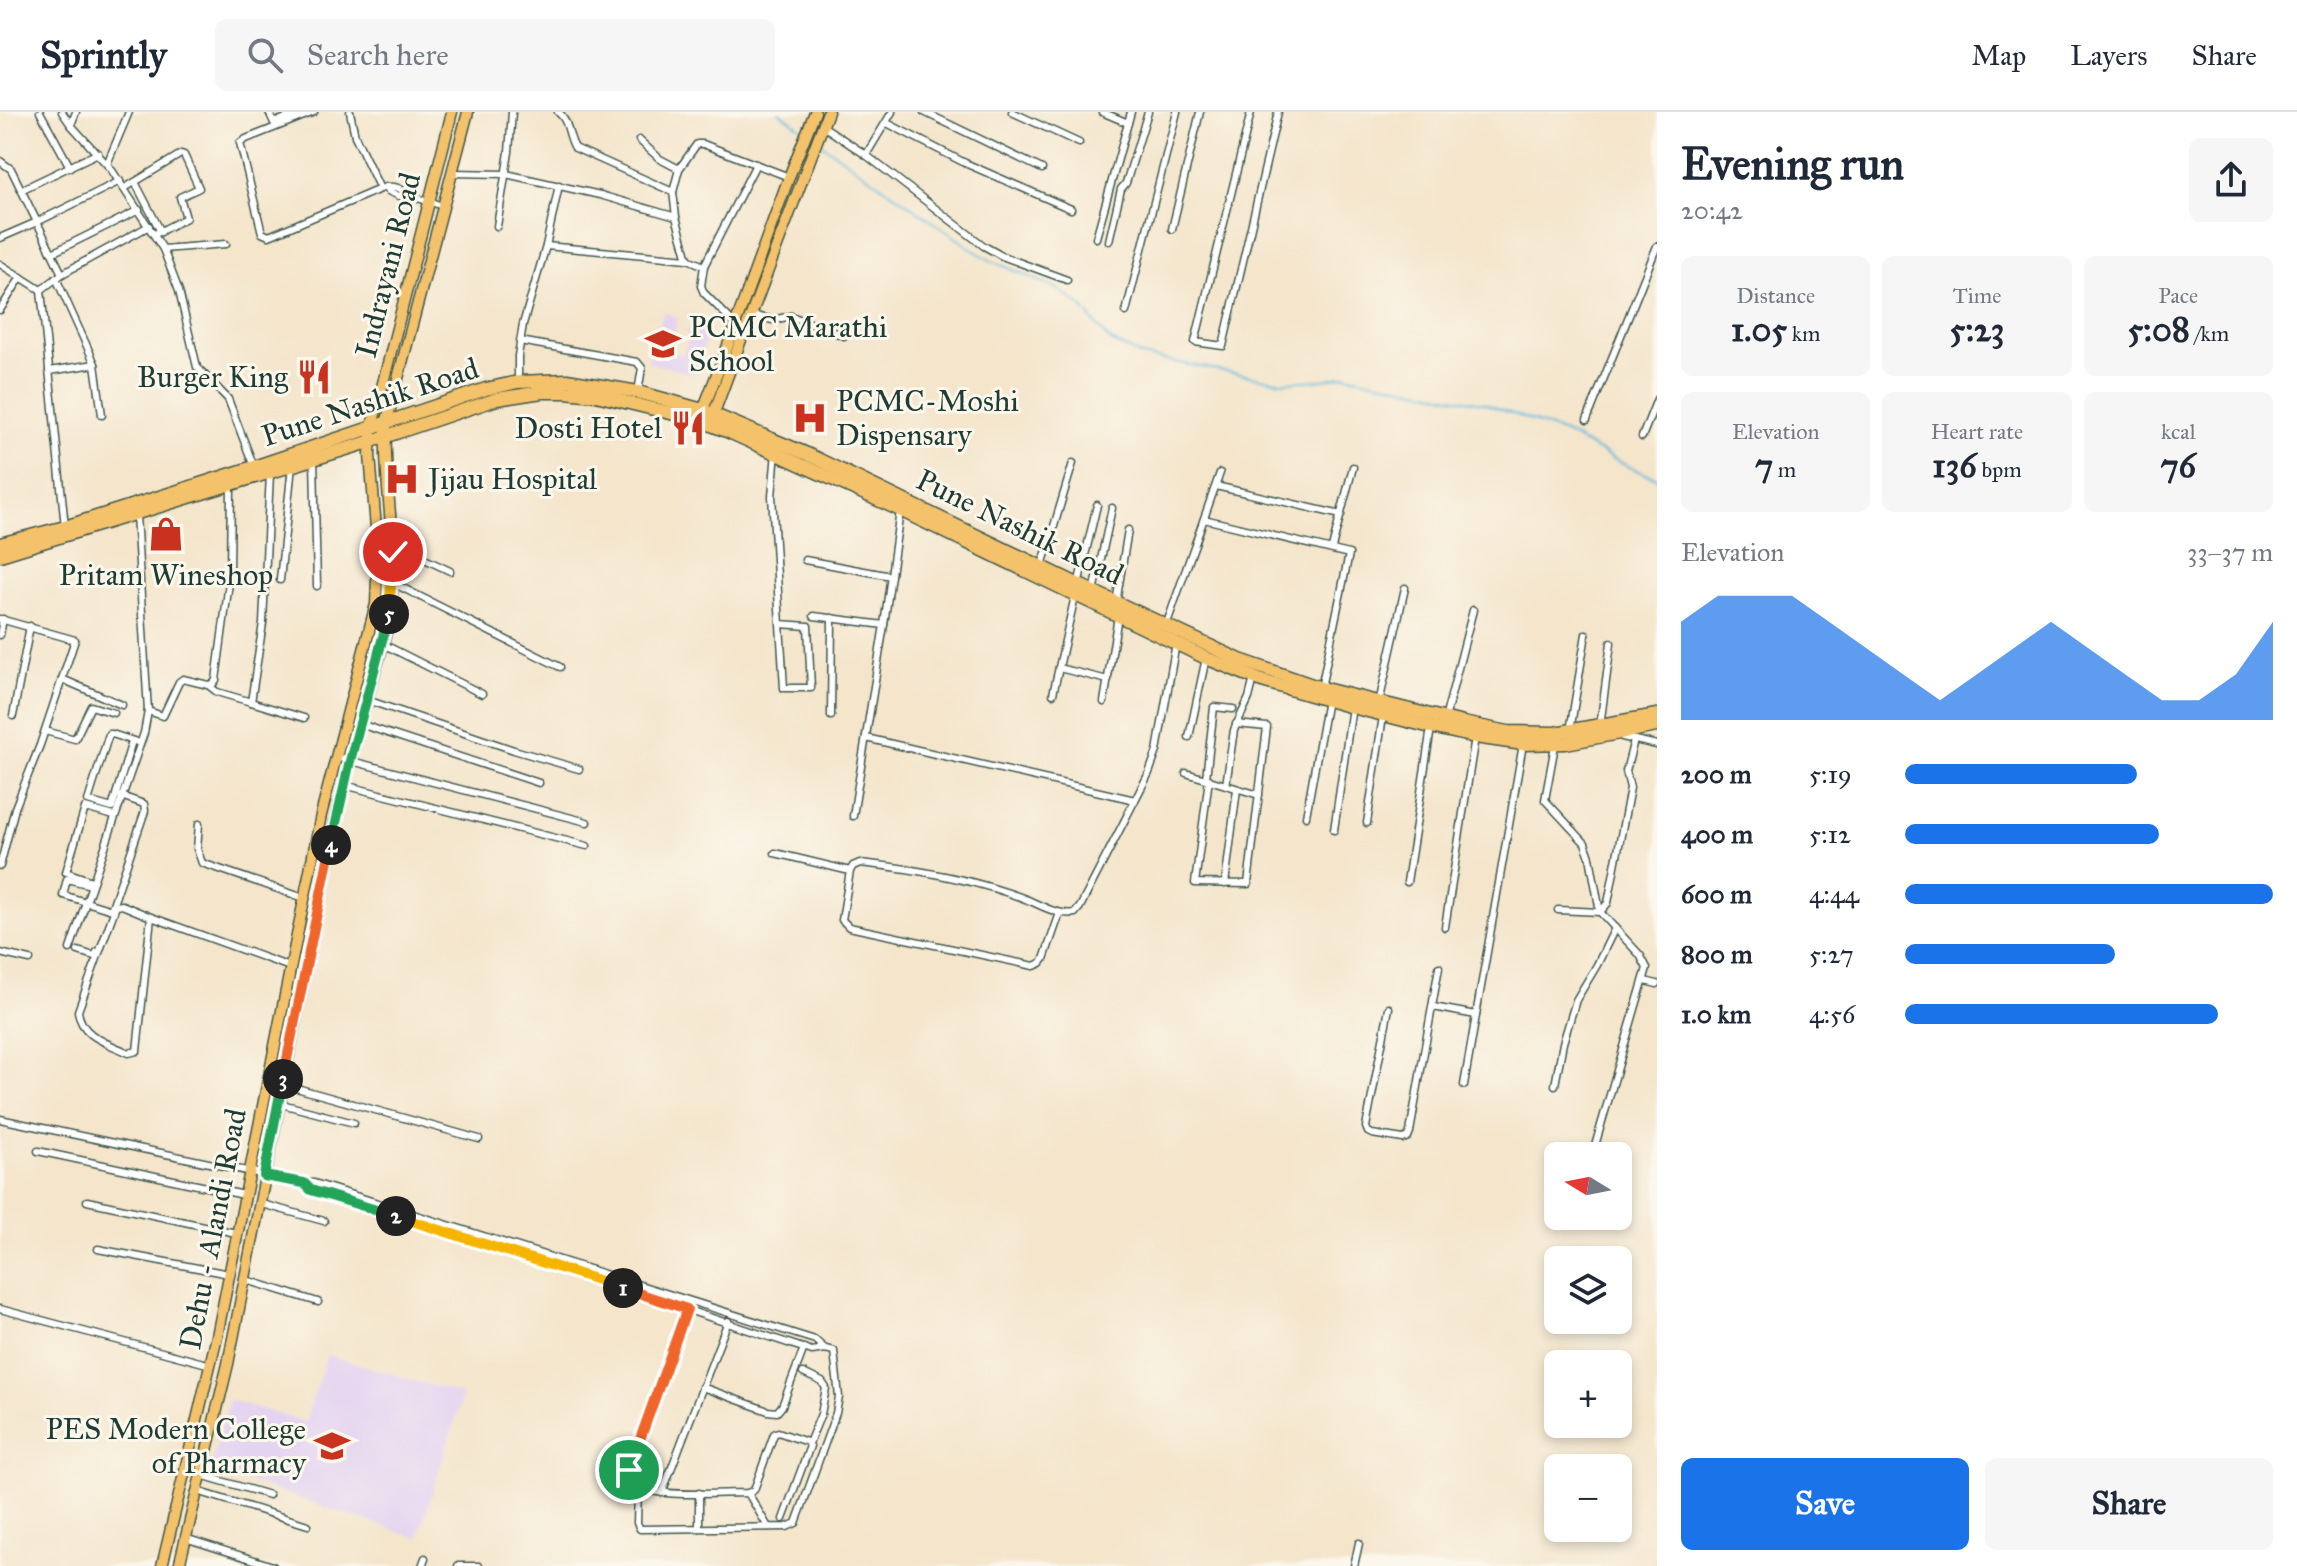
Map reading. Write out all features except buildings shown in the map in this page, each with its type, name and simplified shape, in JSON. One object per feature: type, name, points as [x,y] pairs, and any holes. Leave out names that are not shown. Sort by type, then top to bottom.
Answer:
[{"type":"highway","name":"Pune Nashik Road","points":[[0,555],[314,459],[486,389],[518,382],[567,380],[638,392],[807,454],[1042,566],[1077,590],[1094,592],[1117,609],[1166,626],[1352,707],[1381,709],[1555,738],[1570,731],[1657,715]]},
{"type":"highway","name":"Pune Nashik Road","points":[[386,430],[497,399],[542,392],[596,395],[706,417],[1117,609],[1176,643],[1254,678],[1381,709],[1431,727],[1523,744],[1555,738],[1614,735],[1657,726]]},
{"type":"highway","name":"Pune Nashik Road","points":[[0,544],[65,527],[254,467],[370,436]]},
{"type":"main road","name":"Indrayani Road","points":[[370,436],[452,112]]},
{"type":"main road","name":"Indrayani Road","points":[[386,430],[468,112]]},
{"type":"main road","points":[[706,417],[789,177],[815,112]]},
{"type":"main road","points":[[737,332],[751,315],[828,112]]},
{"type":"main road","name":"Dehu - Alandi Road","points":[[179,1566],[228,1364],[344,785],[391,606],[393,544],[386,430]]},
{"type":"main road","name":"Dehu - Alandi Road","points":[[162,1566],[211,1365],[304,898],[336,757],[376,604],[378,553],[370,436]]},
{"type":"street","points":[[40,112],[70,167]]},
{"type":"street","points":[[62,112],[107,164],[149,226],[158,233]]},
{"type":"street","points":[[71,125],[76,112]]},
{"type":"street","points":[[107,164],[129,112]]},
{"type":"street","points":[[269,112],[275,123],[300,112]]},
{"type":"street","points":[[314,112],[240,143],[262,233],[269,236],[383,188]]},
{"type":"street","points":[[350,112],[355,136],[383,188],[399,196],[408,195],[443,206]]},
{"type":"street","points":[[497,226],[512,112]]},
{"type":"street","points":[[866,155],[892,112]]},
{"type":"street","points":[[924,112],[1042,169]]},
{"type":"street","points":[[1012,112],[1079,143]]},
{"type":"street","points":[[1102,112],[1128,123]]},
{"type":"street","points":[[1096,238],[1131,112]]},
{"type":"street","points":[[1109,241],[1121,189],[1126,183],[1148,112]]},
{"type":"street","points":[[1126,312],[1177,112]]},
{"type":"street","points":[[1172,229],[1200,112]]},
{"type":"street","points":[[1251,112],[1195,342],[1223,346],[1278,112]]},
{"type":"street","points":[[564,114],[575,148],[673,192]]},
{"type":"street","points":[[887,123],[965,163],[1071,209]]},
{"type":"street","points":[[823,126],[866,155],[984,246],[1002,256],[1067,280]]},
{"type":"street","points":[[639,140],[660,159],[679,169]]},
{"type":"street","points":[[688,259],[676,217],[673,192],[679,169],[697,144],[789,177]]},
{"type":"street","points":[[23,189],[98,153]]},
{"type":"street","points":[[125,188],[184,155],[199,188],[180,198],[186,218],[158,233]]},
{"type":"street","points":[[0,161],[11,169],[23,189],[52,253],[95,364],[102,415]]},
{"type":"street","points":[[737,332],[701,286],[704,266],[756,164]]},
{"type":"street","points":[[452,173],[506,174],[676,217]]},
{"type":"street","points":[[0,238],[120,181]]},
{"type":"street","points":[[135,182],[179,291],[197,367],[228,399],[254,467]]},
{"type":"street","points":[[518,382],[520,341],[559,185]]},
{"type":"street","points":[[52,253],[139,210]]},
{"type":"street","points":[[41,290],[59,276],[149,226]]},
{"type":"street","points":[[163,249],[226,244]]},
{"type":"street","points":[[546,246],[688,259],[704,266]]},
{"type":"street","points":[[1587,420],[1657,246]]},
{"type":"street","points":[[0,264],[41,290]]},
{"type":"street","points":[[0,310],[21,277]]},
{"type":"street","points":[[41,290],[65,527]]},
{"type":"street","points":[[751,315],[773,320],[791,316],[844,336]]},
{"type":"street","points":[[520,341],[637,362],[642,368],[638,392]]},
{"type":"street","points":[[49,371],[95,364]]},
{"type":"street","points":[[1642,437],[1657,399]]},
{"type":"street","points":[[776,452],[772,496],[780,624],[784,688],[811,688],[808,626],[780,624]]},
{"type":"street","points":[[314,459],[317,586]]},
{"type":"street","points":[[1042,566],[1073,463]]},
{"type":"street","points":[[280,580],[292,466]]},
{"type":"street","points":[[1332,548],[1353,467]]},
{"type":"street","points":[[251,702],[263,623],[270,473]]},
{"type":"street","points":[[1166,626],[1220,473]]},
{"type":"street","points":[[208,685],[216,680],[230,575],[231,485]]},
{"type":"street","points":[[1216,486],[1341,515]]},
{"type":"street","points":[[1053,694],[1097,505]]},
{"type":"street","points":[[1094,592],[1112,508]]},
{"type":"street","points":[[853,816],[900,510]]},
{"type":"street","points":[[136,515],[148,711],[112,808],[88,801],[108,736],[112,734],[136,742]]},
{"type":"street","points":[[1204,519],[1349,554],[1306,816]]},
{"type":"street","points":[[1104,702],[1128,530]]},
{"type":"street","points":[[393,544],[450,571]]},
{"type":"street","points":[[805,560],[891,576]]},
{"type":"street","points":[[393,583],[560,667]]},
{"type":"street","points":[[1367,823],[1381,709],[1405,588]]},
{"type":"street","points":[[1445,719],[1473,610]]},
{"type":"street","points":[[814,616],[884,625]]},
{"type":"street","points":[[831,716],[832,618]]},
{"type":"street","points":[[0,635],[2,619],[75,640],[22,789],[0,866]]},
{"type":"street","points":[[13,716],[30,626]]},
{"type":"street","points":[[1570,731],[1586,634]]},
{"type":"street","points":[[1060,913],[1044,959],[1034,966],[844,924],[843,916],[850,871],[860,863],[932,872],[1004,891],[1060,913],[1075,913],[1149,773],[1157,751],[1176,643]]},
{"type":"street","points":[[1600,726],[1611,643]]},
{"type":"street","points":[[383,644],[482,694]]},
{"type":"street","points":[[1189,737],[1206,658]]},
{"type":"street","points":[[1059,668],[1108,680]]},
{"type":"street","points":[[1226,785],[1236,724],[1249,698],[1254,678]]},
{"type":"street","points":[[62,679],[122,705]]},
{"type":"street","points":[[148,711],[163,716],[183,679],[304,718]]},
{"type":"street","points":[[367,700],[579,769]]},
{"type":"street","points":[[45,731],[75,739],[91,706],[114,713]]},
{"type":"street","points":[[1233,709],[1214,707],[1195,883],[1248,884],[1267,727],[1236,724]]},
{"type":"street","points":[[1334,830],[1352,707]]},
{"type":"street","points":[[360,724],[539,783]]},
{"type":"street","points":[[1407,882],[1431,727]]},
{"type":"street","points":[[1614,735],[1657,745]]},
{"type":"street","points":[[1445,927],[1475,737]]},
{"type":"street","points":[[866,738],[1135,800]]},
{"type":"street","points":[[1555,738],[1545,800],[1587,847],[1600,912],[1640,955],[1647,968],[1596,1142]]},
{"type":"street","points":[[1600,912],[1611,894],[1630,788],[1626,771],[1634,740]]},
{"type":"street","points":[[70,949],[136,742]]},
{"type":"street","points":[[1464,1085],[1523,744]]},
{"type":"street","points":[[336,757],[587,822]]},
{"type":"street","points":[[1186,773],[1259,795]]},
{"type":"street","points":[[344,785],[587,846]]},
{"type":"street","points":[[1225,884],[1237,789]]},
{"type":"street","points":[[78,951],[96,955],[145,811],[144,804],[121,796]]},
{"type":"street","points":[[91,883],[66,872],[85,808],[114,816]]},
{"type":"street","points":[[199,824],[197,849],[202,863],[304,898]]},
{"type":"street","points":[[775,853],[850,871]]},
{"type":"street","points":[[91,883],[67,879],[63,895],[112,910]]},
{"type":"street","points":[[151,917],[137,1051],[129,1053],[85,1030],[78,1011],[116,906],[122,905],[290,967]]},
{"type":"street","points":[[1558,910],[1600,912]]},
{"type":"street","points":[[1555,1085],[1576,1000],[1615,928]]},
{"type":"street","points":[[0,953],[30,960]]},
{"type":"street","points":[[1647,968],[1657,965]]},
{"type":"street","points":[[1389,1008],[1366,1127],[1372,1134],[1403,1139],[1410,1132],[1439,967]]},
{"type":"street","points":[[1645,981],[1657,984]]},
{"type":"street","points":[[1433,1007],[1476,1015]]},
{"type":"street","points":[[282,1084],[479,1139]]},
{"type":"street","points":[[278,1103],[354,1123]]},
{"type":"street","points":[[0,1119],[248,1173],[314,1183],[812,1351],[834,1351],[839,1397],[836,1413],[796,1523],[787,1527],[640,1529],[637,1523],[638,1489]]},
{"type":"street","points":[[38,1151],[244,1195]]},
{"type":"street","points":[[359,1200],[815,1340],[825,1349]]},
{"type":"street","points":[[87,1201],[236,1233]]},
{"type":"street","points":[[258,1203],[324,1221]]},
{"type":"street","points":[[98,1249],[229,1274]]},
{"type":"street","points":[[243,1279],[318,1302]]},
{"type":"street","points":[[0,1309],[211,1365]]},
{"type":"street","points":[[687,1309],[630,1463],[630,1484],[638,1489],[662,1493],[748,1493],[754,1490],[775,1432],[809,1443]]},
{"type":"street","points":[[662,1493],[730,1313]]},
{"type":"street","points":[[702,1387],[777,1412],[804,1348]]},
{"type":"street","points":[[783,1519],[821,1414],[826,1388],[822,1382],[803,1373]]},
{"type":"street","points":[[201,1475],[269,1495]]},
{"type":"street","points":[[197,1491],[308,1525]]},
{"type":"street","points":[[699,1493],[699,1528]]},
{"type":"street","points":[[748,1493],[768,1527]]},
{"type":"street","points":[[185,1538],[273,1566]]},
{"type":"street","points":[[1354,1566],[1359,1543]]},
{"type":"street","points":[[458,1566],[479,1566]]},
{"type":"shaded area","name":"PCMC Marathi School","points":[[664,312],[678,318],[670,350],[682,355],[689,337],[686,336],[689,326],[696,328],[699,323],[710,325],[696,375],[647,362]]},
{"type":"shaded area","name":"PES Modern College of Pharmacy","points":[[327,1355],[463,1395],[418,1538],[210,1469],[229,1400],[305,1422]]},
{"type":"waterway","points":[[779,112],[803,129]]},
{"type":"waterway","points":[[822,144],[975,251],[1056,288],[1081,306],[1109,340],[1142,356],[1283,382],[1323,380],[1345,375],[1486,404],[1567,434],[1631,468],[1657,478]]},
{"type":"place","name":"PCMC Marathi School","points":[[663,344]]},
{"type":"place","name":"Burger King","points":[[314,377]]},
{"type":"place","name":"PCMC-Moshi Dispensary","points":[[810,418]]},
{"type":"place","name":"Dosti Hotel","points":[[688,428]]},
{"type":"place","name":"Jijau Hospital","points":[[402,479]]},
{"type":"place","name":"Pritam Wineshop","points":[[166,534]]},
{"type":"place","name":"PES Modern College of Pharmacy","points":[[332,1446]]},
{"type":"route","points":[[393,552],[391,606],[386,633],[336,818],[264,1176],[304,1183],[311,1190],[687,1309],[629,1470]]}]
